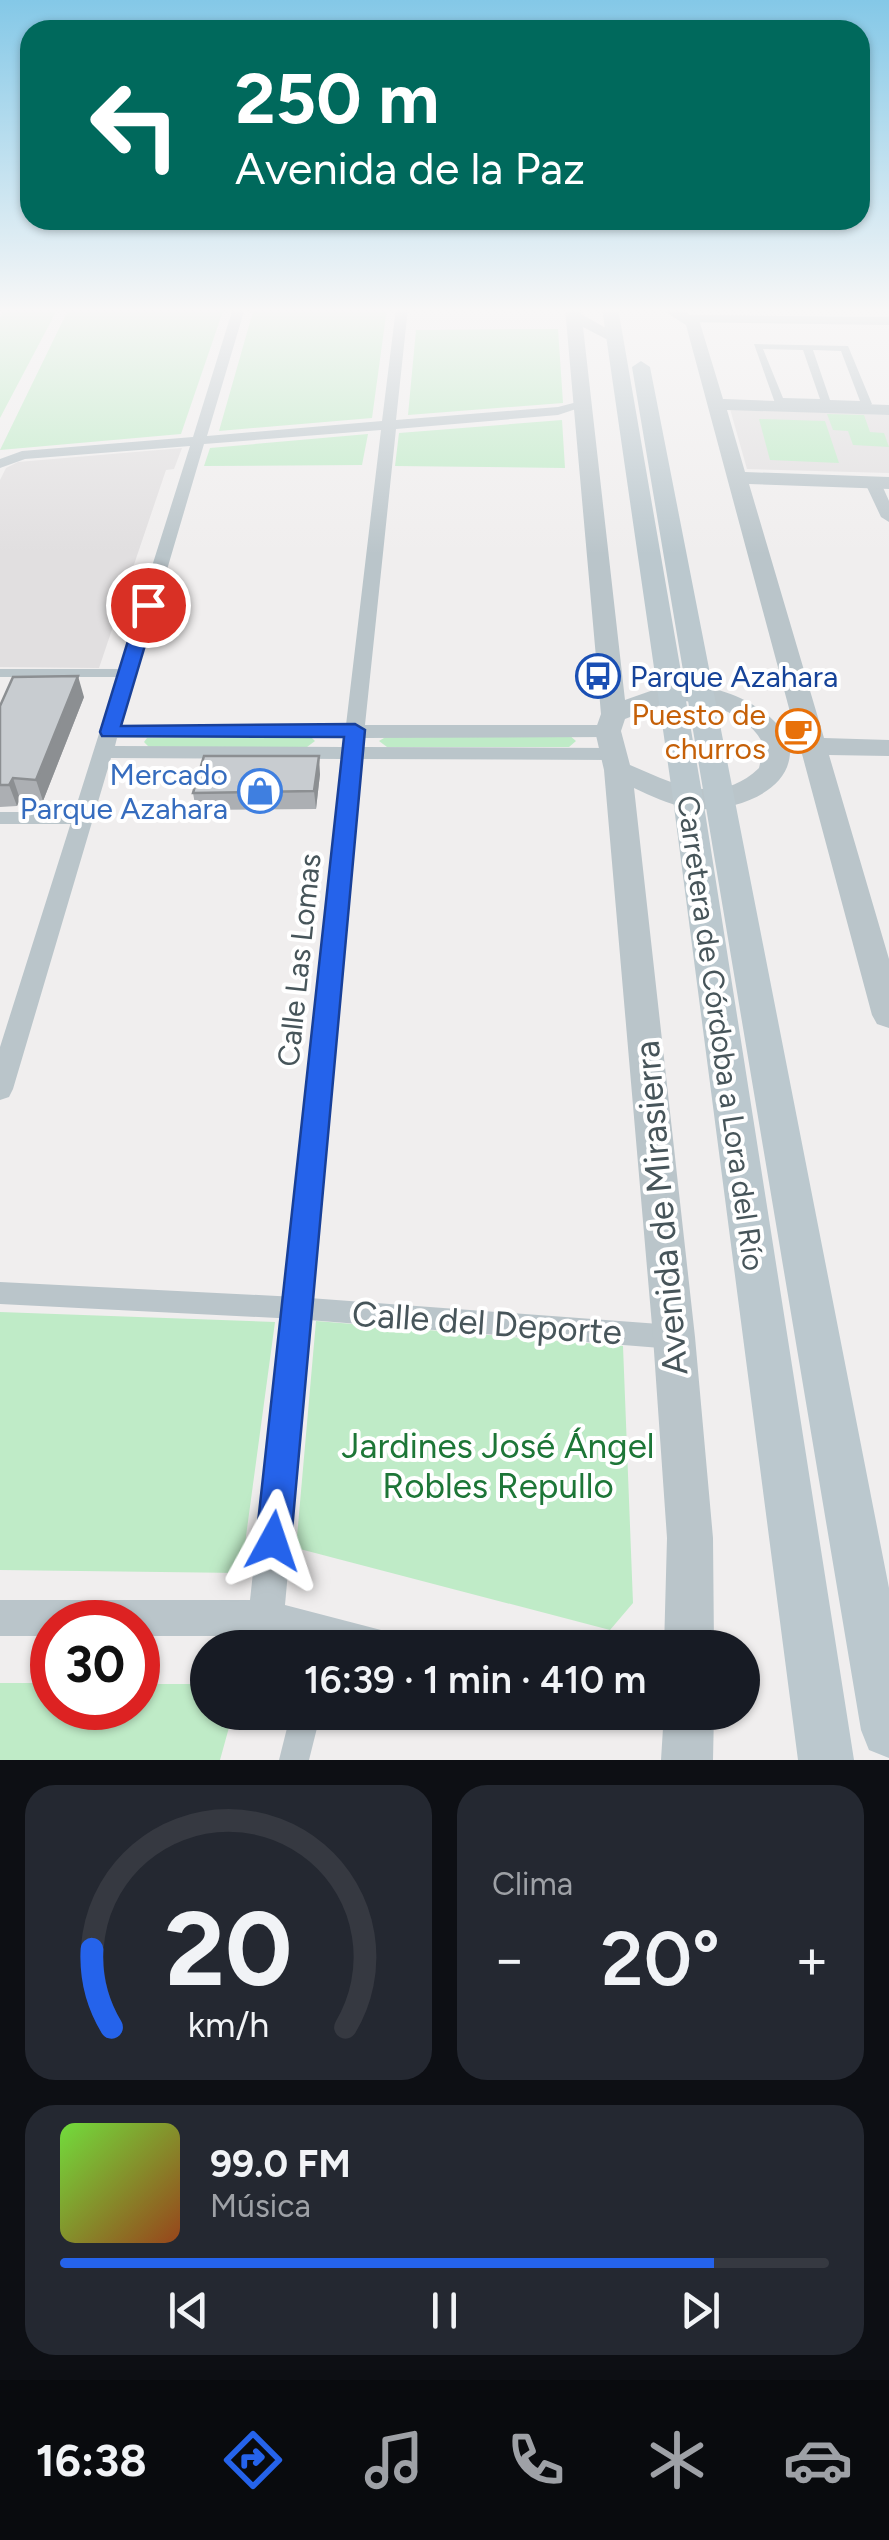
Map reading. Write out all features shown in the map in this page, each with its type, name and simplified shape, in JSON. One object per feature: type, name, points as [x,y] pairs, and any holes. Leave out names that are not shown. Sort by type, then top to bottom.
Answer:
[{"type":"main road","name":"Carretera de Córdoba a Lora del Río","points":[[625,390],[687,694]]},
{"type":"main road","name":"Carretera de Córdoba a Lora del Río","points":[[641,390],[705,800],[889,1730]]},
{"type":"main road","name":"Carretera de Córdoba a Lora del Río","points":[[705,800],[826,1760]]},
{"type":"street","points":[[0,1089],[214,390]]},
{"type":"street","name":"Calle Las Lomas","points":[[266,1618],[393,390]]},
{"type":"street","name":"Avenida de Mirasierra","points":[[579,390],[674,1337],[690,1538],[689,1630]]},
{"type":"street","points":[[710,390],[739,478],[889,1015]]},
{"type":"street","points":[[774,390],[778,401],[889,410]]},
{"type":"street","points":[[822,390],[827,405]]},
{"type":"street","points":[[714,404],[867,404],[862,390]]},
{"type":"street","points":[[0,464],[22,455],[581,412]]},
{"type":"street","points":[[739,478],[881,483],[889,517]]},
{"type":"street","points":[[0,673],[128,672]]},
{"type":"street","points":[[106,742],[613,742],[705,800],[752,790],[774,765],[777,745],[764,725],[734,706],[687,694],[613,742]]},
{"type":"street","points":[[777,745],[889,748]]},
{"type":"street","points":[[0,818],[83,818]]},
{"type":"street","name":"Calle del Deporte","points":[[0,1292],[296,1308],[674,1337]]},
{"type":"street","points":[[0,1618],[266,1618],[296,1630]]},
{"type":"street","points":[[294,1760],[302,1730]]},
{"type":"street","points":[[687,1730],[687,1760]]},
{"type":"shaded area","points":[[730,409],[889,415],[889,473],[747,469]]},
{"type":"shaded area","points":[[182,448],[174,469],[166,470],[99,668],[0,667],[0,480],[6,468],[18,462]]},
{"type":"green space","points":[[0,390],[15,390],[0,418]]},
{"type":"green space","points":[[29,390],[196,390],[181,434],[0,450]]},
{"type":"green space","points":[[231,390],[376,390],[372,418],[219,431]]},
{"type":"green space","points":[[410,390],[562,390],[563,403],[408,415]]},
{"type":"green space","points":[[827,414],[864,415],[870,432],[884,433],[889,447],[853,445],[848,431],[833,430]]},
{"type":"green space","points":[[759,419],[825,421],[839,463],[770,460]]},
{"type":"green space","points":[[562,420],[565,468],[395,466],[399,433]]},
{"type":"green space","points":[[368,434],[362,465],[204,466],[210,448]]},
{"type":"green space","points":[[309,735],[315,741],[307,747],[149,747],[144,742],[147,738]]},
{"type":"green space","points":[[389,735],[569,735],[576,741],[569,747],[387,747],[379,741]]},
{"type":"green space","name":"Jardines José Ángel Robles Repullo","points":[[0,1312],[275,1322],[241,1573],[0,1570]]},
{"type":"green space","name":"Jardines José Ángel Robles Repullo","points":[[316,1321],[623,1346],[633,1603],[610,1630],[296,1548]]},
{"type":"green space","points":[[0,1683],[30,1683],[30,1730],[160,1730],[160,1684],[190,1684],[190,1730],[228,1730],[220,1760],[0,1760]]},
{"type":"building","points":[[78,676],[36,780],[13,778],[9,785],[0,785],[0,706],[13,677]]},
{"type":"building","points":[[204,756],[319,756],[314,791],[193,793]]},
{"type":"place","name":"Parque Azahara","points":[[598,676]]},
{"type":"place","name":"Puesto de churros","points":[[798,731]]},
{"type":"place","name":"Mercado Parque Azahara","points":[[260,791]]},
{"type":"route","points":[[148,605],[110,732],[355,730],[273,1541]]}]
